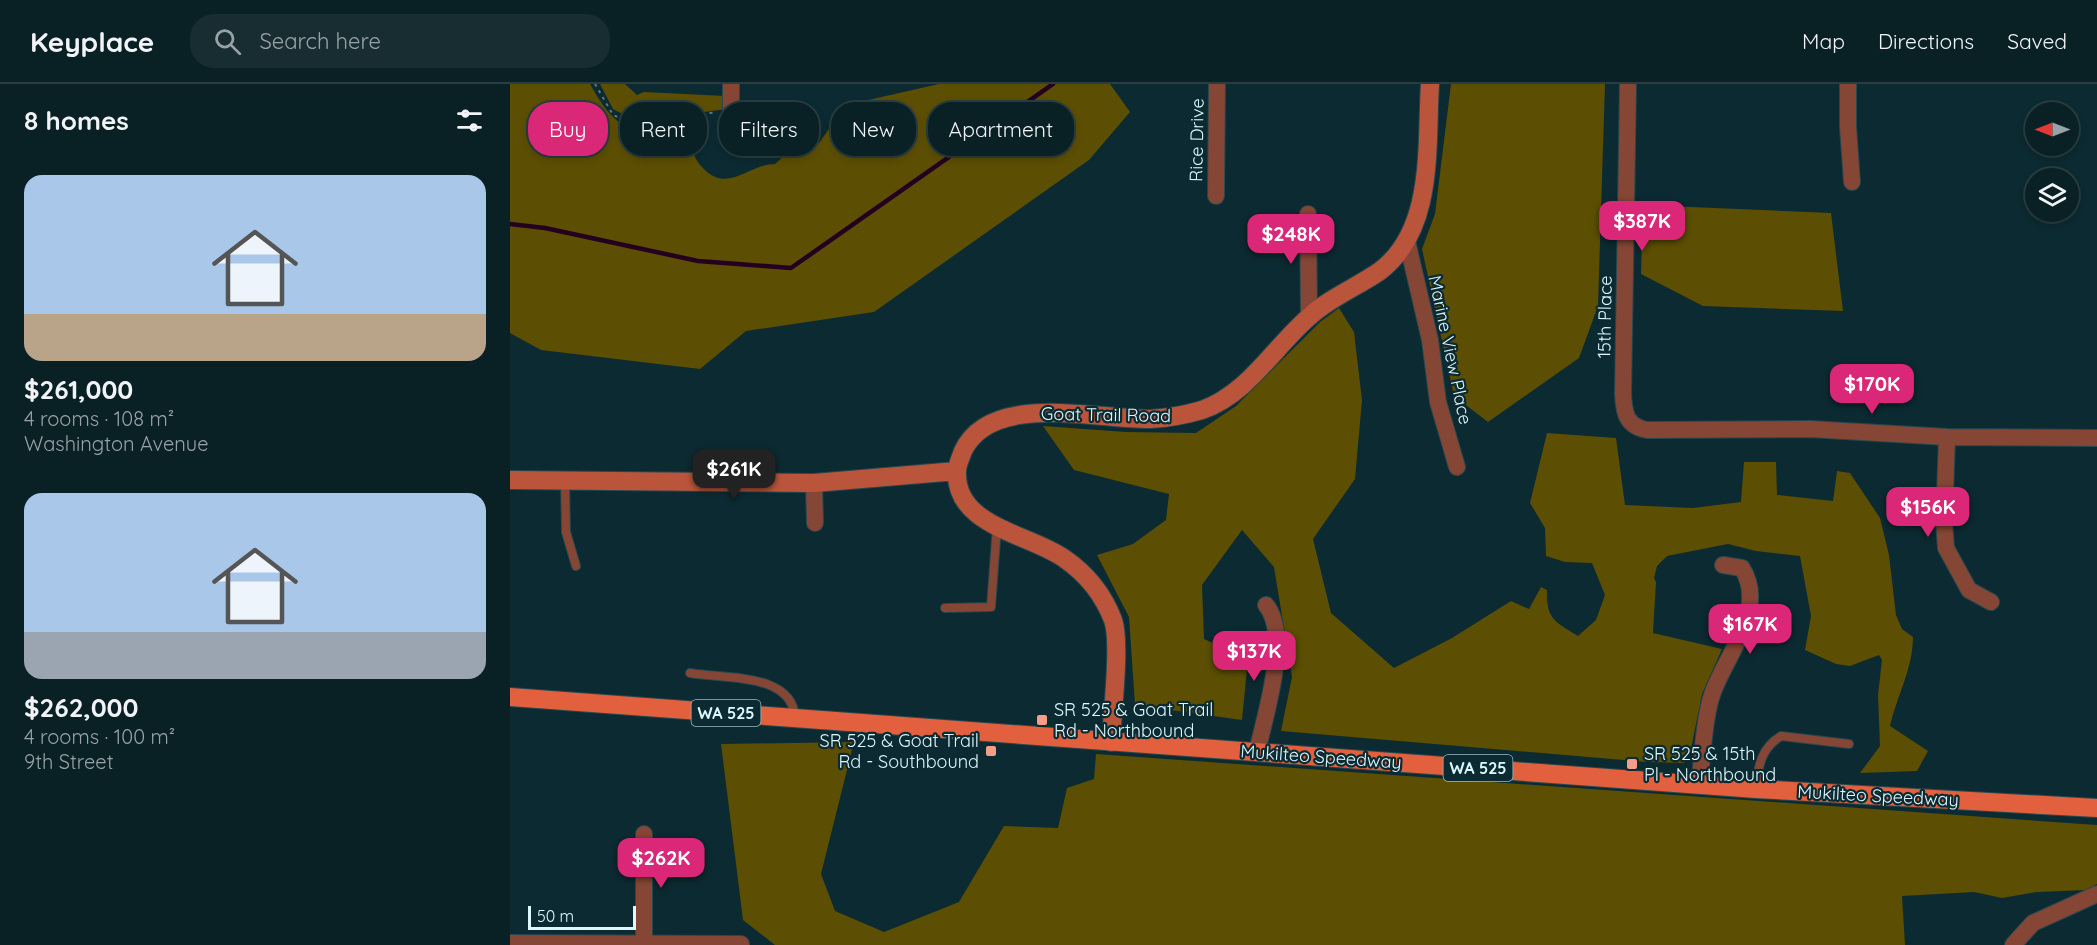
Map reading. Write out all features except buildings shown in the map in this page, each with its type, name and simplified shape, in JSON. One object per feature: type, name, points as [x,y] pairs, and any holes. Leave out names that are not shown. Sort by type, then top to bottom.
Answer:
[{"type":"main road","name":"Mukilteo Speedway","points":[[510,697],[1756,789],[2097,808]]},
{"type":"street","points":[[731,84],[731,102]]},
{"type":"street","name":"Rice Drive","points":[[1216,196],[1217,84]]},
{"type":"street","name":"Goat Trail Road","points":[[957,471],[972,438],[992,423],[1035,413],[1151,419],[1181,416],[1205,409],[1245,383],[1309,316],[1380,270],[1407,241],[1414,228],[1422,194],[1430,84]]},
{"type":"street","name":"15th Place","points":[[1628,84],[1624,410],[1632,425],[1647,430],[1810,429],[1947,436]]},
{"type":"street","points":[[1848,84],[1852,182]]},
{"type":"street","points":[[1308,213],[1309,316]]},
{"type":"street","name":"Marine View Place","points":[[1407,241],[1430,340],[1438,402],[1457,466]]},
{"type":"street","points":[[1991,602],[1969,590],[1946,548],[1944,522],[1947,436],[2097,438]]},
{"type":"street","points":[[510,480],[814,483],[957,471],[958,483],[967,503],[985,520],[1055,552],[1082,572],[1099,591],[1114,624],[1112,741]]},
{"type":"street","points":[[814,483],[815,523]]},
{"type":"street","points":[[1699,785],[1710,700],[1742,631],[1749,604],[1749,589],[1742,568],[1723,565]]},
{"type":"street","points":[[1257,752],[1276,662],[1276,629],[1272,612],[1266,605]]},
{"type":"street","points":[[644,834],[644,944]]},
{"type":"street","points":[[2013,945],[2033,923],[2097,894]]},
{"type":"street","points":[[510,943],[741,944]]},
{"type":"lane","points":[[565,481],[566,532],[576,566]]},
{"type":"lane","points":[[945,608],[991,606],[993,547],[997,526]]},
{"type":"lane","points":[[690,673],[747,680],[776,688],[788,696],[795,707],[795,719]]},
{"type":"lane","points":[[1756,789],[1758,766],[1763,753],[1768,745],[1781,736],[1849,744]]},
{"type":"path","points":[[595,84],[613,115],[634,124],[719,112]]},
{"type":"shaded area","points":[[510,84],[590,84],[601,102],[528,102],[528,156],[608,156],[608,112],[620,122],[620,156],[695,156],[701,166],[711,175],[729,179],[765,165],[775,164],[784,156],[819,156],[819,143],[831,126],[831,156],[916,156],[916,102],[859,102],[939,84],[1110,84],[1130,112],[1089,160],[874,312],[746,331],[700,369],[541,350],[510,333]]},
{"type":"shaded area","points":[[600,84],[625,84],[637,95],[644,92],[726,96],[726,102],[719,102],[719,110],[707,112],[707,102],[620,102],[620,113],[613,109]]},
{"type":"shaded area","points":[[1451,84],[1605,84],[1598,306],[1579,358],[1488,422],[1454,396],[1422,249],[1435,214]]},
{"type":"shaded area","points":[[1643,205],[1831,213],[1843,311],[1703,306],[1641,274]]},
{"type":"shaded area","points":[[1339,308],[1354,332],[1362,400],[1355,479],[1313,539],[1331,613],[1394,668],[1452,638],[1511,601],[1529,609],[1541,587],[1547,590],[1550,614],[1563,627],[1578,636],[1596,620],[1605,595],[1592,563],[1565,562],[1546,556],[1545,528],[1530,503],[1547,433],[1616,438],[1625,505],[1693,508],[1741,502],[1744,462],[1776,462],[1777,495],[1833,501],[1837,471],[1850,473],[1880,518],[1889,555],[1896,615],[1902,629],[1913,637],[1908,671],[1890,726],[1928,751],[1917,771],[1860,773],[1880,746],[1878,695],[1882,660],[1879,655],[1850,666],[1836,664],[1805,650],[1811,616],[1800,556],[1756,551],[1728,544],[1667,556],[1657,566],[1654,578],[1656,582],[1653,633],[1722,649],[1702,694],[1691,749],[1684,763],[1647,762],[1281,731],[1292,677],[1274,567],[1242,530],[1202,585],[1204,639],[1248,659],[1242,720],[1135,705],[1129,617],[1097,555],[1133,544],[1166,520],[1169,494],[1074,470],[1043,426],[1126,432],[1196,433],[1236,406],[1320,322]]},
{"type":"shaded area","points":[[854,742],[821,874],[835,911],[884,932],[959,902],[1004,826],[1058,828],[1067,788],[1094,779],[1096,754],[2097,825],[2097,884],[2087,890],[2037,892],[2002,898],[1974,892],[1902,896],[1905,945],[775,945],[743,920],[721,744]]},
{"type":"waterway","points":[[510,224],[545,228],[698,261],[791,268],[1053,84]]},
{"type":"place","name":"SR 525 & Goat Trail Rd - Northbound","points":[[1042,720]]},
{"type":"place","name":"SR 525 & Goat Trail Rd - Southbound","points":[[991,751]]},
{"type":"place","name":"SR 525 & 15th Pl - Northbound","points":[[1632,764]]}]
